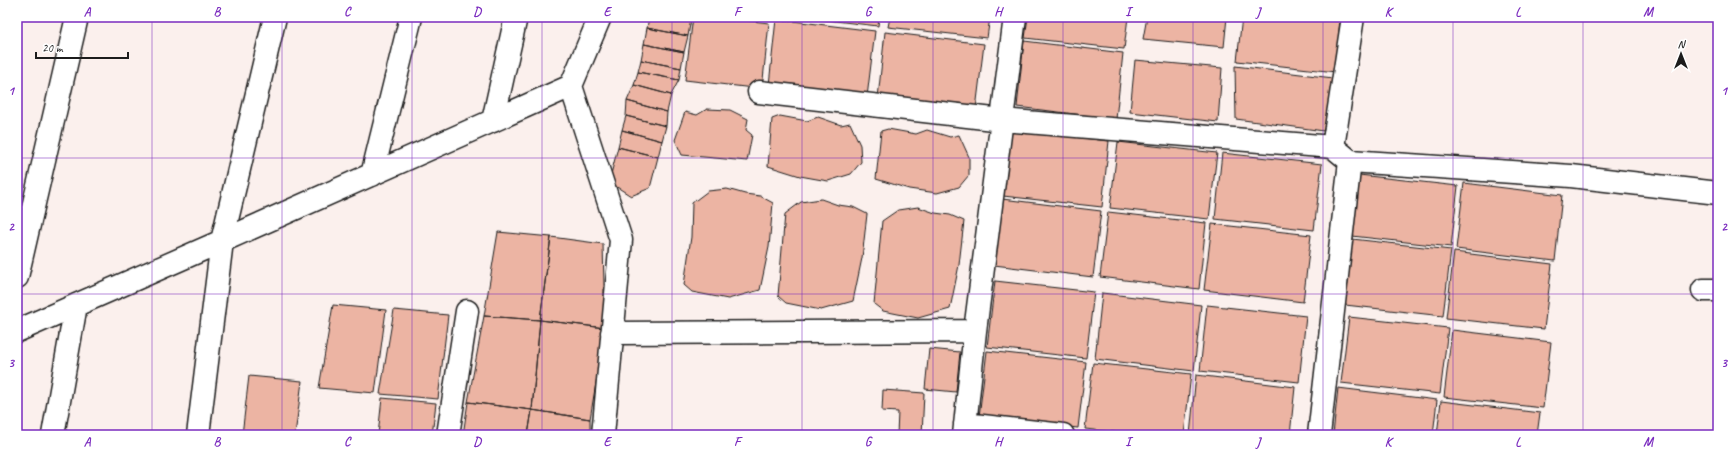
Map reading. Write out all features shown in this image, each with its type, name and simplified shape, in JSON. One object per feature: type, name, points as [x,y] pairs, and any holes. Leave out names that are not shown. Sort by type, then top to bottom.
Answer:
[{"type":"street","points":[[17,277],[77,17]]},
{"type":"street","points":[[198,435],[222,241],[275,17]]},
{"type":"street","points":[[372,174],[411,17]]},
{"type":"street","points":[[492,121],[516,17]]},
{"type":"street","points":[[600,17],[571,86],[621,240],[603,435]]},
{"type":"street","points":[[1015,17],[974,331],[964,429],[1063,435]]},
{"type":"street","points":[[1333,147],[1353,17]]},
{"type":"street","points":[[17,331],[571,86]]},
{"type":"street","points":[[759,92],[1002,120],[1333,147],[1350,161],[1571,176],[1718,193]]},
{"type":"street","points":[[1319,435],[1350,161]]},
{"type":"street","points":[[53,435],[76,305]]},
{"type":"street","points":[[448,435],[467,311]]},
{"type":"street","points":[[612,332],[974,331]]},
{"type":"building","points":[[649,17],[680,17],[691,19],[688,36],[647,28]]},
{"type":"building","points":[[693,17],[719,17],[769,23],[762,89],[685,80]]},
{"type":"building","points":[[801,17],[879,17],[878,26]]},
{"type":"building","points":[[890,17],[990,17],[987,38],[888,27]]},
{"type":"building","points":[[1028,17],[1128,17],[1124,49],[1025,38]]},
{"type":"building","points":[[1147,17],[1227,17],[1224,47],[1143,39]]},
{"type":"building","points":[[1242,17],[1340,17],[1336,72],[1237,61]]},
{"type":"building","points":[[776,19],[875,31],[867,97],[769,85]]},
{"type":"building","points":[[647,28],[688,36],[684,52],[644,44]]},
{"type":"building","points":[[885,32],[984,44],[976,109],[878,98]]},
{"type":"building","points":[[1024,41],[1123,53],[1116,119],[1017,107]]},
{"type":"building","points":[[644,44],[684,52],[681,68],[641,60]]},
{"type":"building","points":[[641,60],[681,68],[679,80],[638,72]]},
{"type":"building","points":[[1135,60],[1222,68],[1218,122],[1130,112]]},
{"type":"building","points":[[1235,66],[1333,78],[1324,131],[1236,119]]},
{"type":"building","points":[[638,72],[679,80],[671,95],[634,85]]},
{"type":"building","points":[[634,85],[671,95],[667,112],[627,101]]},
{"type":"building","points":[[627,101],[667,112],[666,126],[626,116]]},
{"type":"building","points":[[707,109],[730,110],[748,119],[746,130],[752,135],[747,161],[682,155],[675,140],[685,112],[697,115]]},
{"type":"building","points":[[626,116],[666,126],[662,141],[622,130]]},
{"type":"building","points":[[780,116],[807,121],[818,117],[841,125],[850,123],[860,145],[861,162],[851,174],[828,181],[800,176],[768,166],[772,119]]},
{"type":"building","points":[[888,129],[916,134],[927,130],[950,137],[959,135],[969,157],[969,175],[959,187],[937,193],[909,189],[876,179],[881,131]]},
{"type":"building","points":[[622,130],[662,141],[658,157],[618,147]]},
{"type":"building","points":[[1010,130],[1109,141],[1102,207],[1003,196]]},
{"type":"building","points":[[1118,142],[1217,153],[1209,219],[1110,208]]},
{"type":"building","points":[[618,147],[658,157],[650,188],[631,196],[609,182]]},
{"type":"building","points":[[1222,153],[1322,164],[1314,230],[1215,219]]},
{"type":"building","points":[[1359,175],[1458,186],[1451,247],[1352,236]]},
{"type":"building","points":[[1464,183],[1562,195],[1555,261],[1456,249]]},
{"type":"building","points":[[727,189],[760,196],[773,203],[769,247],[760,290],[728,299],[692,292],[684,285],[691,237],[692,203],[708,191]]},
{"type":"building","points":[[821,199],[838,205],[853,207],[867,214],[862,258],[853,301],[821,310],[786,303],[778,296],[785,214],[801,202]]},
{"type":"building","points":[[1002,199],[1101,211],[1093,277],[994,265]]},
{"type":"building","points":[[918,207],[935,213],[950,215],[964,221],[959,265],[950,309],[918,318],[883,311],[874,304],[882,221],[898,210]]},
{"type":"building","points":[[1108,212],[1206,223],[1199,289],[1100,277]]},
{"type":"building","points":[[1212,224],[1311,235],[1303,302],[1204,290]]},
{"type":"building","points":[[498,232],[551,237],[540,320],[484,316]]},
{"type":"building","points":[[551,237],[603,244],[605,328],[540,320]]},
{"type":"building","points":[[1352,239],[1451,250],[1443,316],[1345,305]]},
{"type":"building","points":[[1454,252],[1552,264],[1544,329],[1446,318]]},
{"type":"building","points":[[995,281],[1094,292],[1086,358],[987,347]]},
{"type":"building","points":[[1102,293],[1201,305],[1194,371],[1095,359]]},
{"type":"building","points":[[333,305],[386,310],[375,393],[319,388]]},
{"type":"building","points":[[1207,305],[1306,316],[1299,382],[1200,371]]},
{"type":"building","points":[[394,310],[448,315],[438,399],[380,394]]},
{"type":"building","points":[[484,316],[540,320],[532,410],[468,402]]},
{"type":"building","points":[[1349,317],[1448,328],[1440,394],[1341,383]]},
{"type":"building","points":[[540,320],[605,328],[590,419],[532,410]]},
{"type":"building","points":[[1452,330],[1551,342],[1543,408],[1444,397]]},
{"type":"building","points":[[929,349],[960,352],[956,392],[925,389]]},
{"type":"building","points":[[987,351],[1086,362],[1078,428],[979,417]]},
{"type":"building","points":[[1093,363],[1191,374],[1184,435],[1140,435],[1085,429]]},
{"type":"building","points":[[1196,375],[1295,387],[1290,435],[1190,435]]},
{"type":"building","points":[[249,376],[302,381],[295,435],[242,435]]},
{"type":"building","points":[[1338,388],[1437,400],[1433,435],[1333,435]]},
{"type":"building","points":[[883,390],[924,393],[922,435],[897,435],[898,412],[882,411]]},
{"type":"building","points":[[382,398],[436,403],[432,435],[378,435]]},
{"type":"building","points":[[1441,401],[1540,413],[1537,435],[1437,435]]},
{"type":"building","points":[[468,402],[532,410],[528,435],[463,435]]},
{"type":"building","points":[[532,410],[590,419],[590,435],[528,435]]},
{"type":"building","points":[[1540,433],[1564,435],[1540,435]]}]
